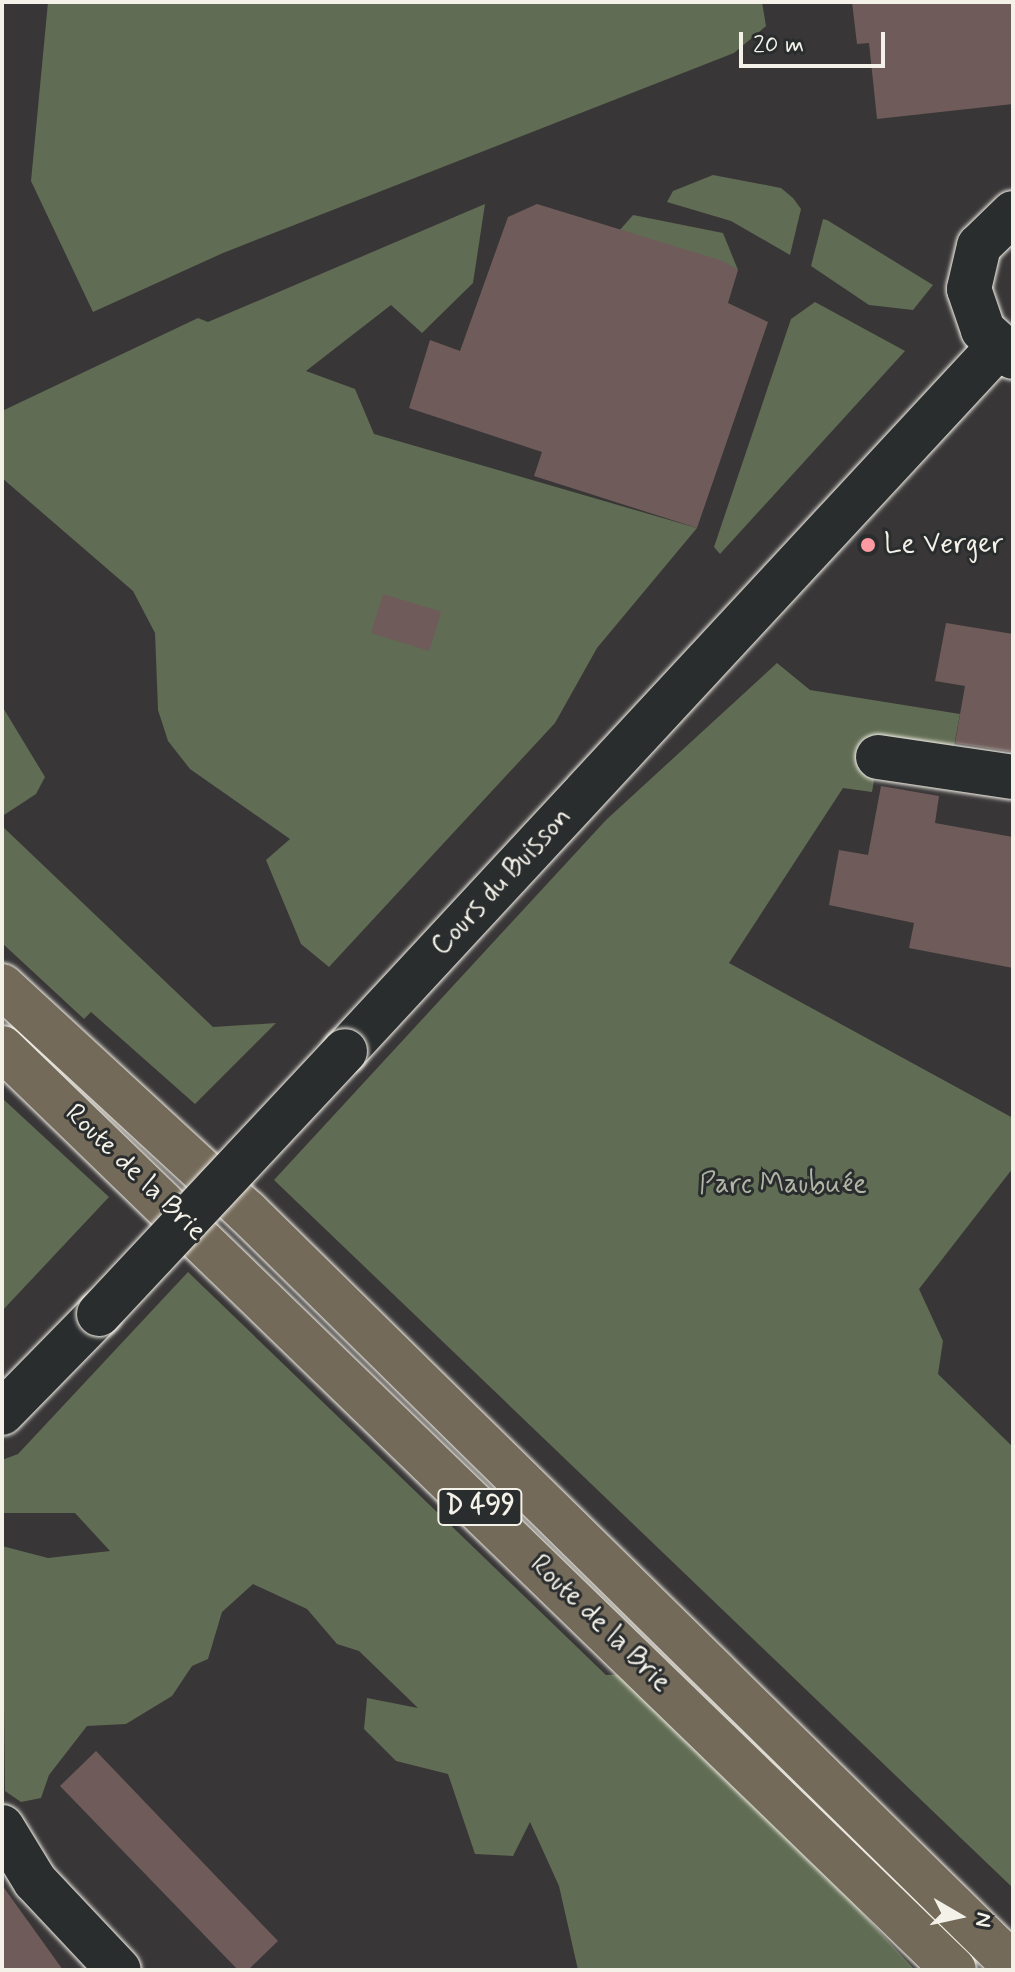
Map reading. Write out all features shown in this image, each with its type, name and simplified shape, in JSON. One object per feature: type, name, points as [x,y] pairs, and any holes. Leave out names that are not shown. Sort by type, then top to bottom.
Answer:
[{"type":"highway","name":"Route de la Brie","points":[[2,986],[257,1222],[1013,1965]]},
{"type":"highway","name":"Route de la Brie","points":[[2,1048],[954,1970]]},
{"type":"highway","points":[[878,1833],[967,1882],[1013,1926]]},
{"type":"street","points":[[1005,352],[973,311],[971,267],[992,228],[1013,213]]},
{"type":"street","name":"Cours du Buisson","points":[[2,1413],[99,1314],[524,859],[1005,352]]},
{"type":"street","points":[[878,757],[1013,777]]},
{"type":"street","points":[[2,1827],[35,1881],[119,1970]]},
{"type":"green space","points":[[48,2],[762,2],[766,26],[734,53],[223,253],[93,312],[31,181]]},
{"type":"green space","points":[[713,175],[781,188],[793,198],[801,209],[790,255],[731,221],[667,202],[673,191]]},
{"type":"green space","points":[[485,204],[473,283],[422,333],[391,305],[306,371],[355,389],[374,434],[697,528],[597,648],[555,723],[329,967],[301,944],[266,860],[290,839],[190,769],[168,741],[158,710],[155,633],[133,591],[2,478],[2,411],[198,318],[208,322]]},
{"type":"green space","points":[[633,215],[723,233],[738,270],[619,231]]},
{"type":"green space","points":[[823,219],[933,285],[913,310],[869,305],[811,266]]},
{"type":"green space","points":[[815,302],[905,351],[720,554],[714,547],[791,319]]},
{"type":"green space","name":"Parc Maubuée","points":[[777,663],[810,690],[960,714],[953,752],[881,740],[872,792],[843,788],[729,963],[1013,1118],[1013,1168],[919,1289],[943,1341],[938,1374],[1013,1447],[1013,1888],[274,1180],[606,820]]},
{"type":"green space","points":[[2,706],[45,777],[36,794],[4,815]]},
{"type":"green space","points":[[2,826],[213,1027],[276,1023],[195,1104],[91,1012],[84,1019],[2,943]]},
{"type":"green space","points":[[2,1098],[109,1197],[2,1311]]},
{"type":"green space","points":[[188,1272],[606,1675],[626,1674],[780,1824],[915,1970],[578,1970],[559,1886],[530,1822],[513,1856],[475,1854],[448,1774],[396,1761],[364,1729],[367,1698],[418,1708],[359,1651],[337,1644],[307,1609],[253,1584],[222,1612],[208,1659],[192,1666],[172,1696],[126,1724],[87,1726],[49,1775],[41,1798],[21,1802],[5,1791],[2,1546],[48,1558],[110,1551],[75,1513],[2,1513],[2,1460],[18,1454]]},
{"type":"building","points":[[852,2],[1013,2],[1013,104],[877,119],[869,43],[857,44]]},
{"type":"building","points":[[537,204],[723,261],[738,270],[728,303],[768,322],[697,528],[534,476],[542,452],[409,408],[430,340],[460,351],[508,217]]},
{"type":"building","points":[[383,594],[441,612],[429,651],[371,633]]},
{"type":"building","points":[[946,623],[1013,634],[1013,752],[955,743],[965,686],[935,681]]},
{"type":"building","points":[[881,786],[939,796],[935,823],[1013,837],[1013,968],[909,948],[914,923],[829,905],[839,850],[868,855]]},
{"type":"building","points":[[96,1751],[278,1941],[248,1970],[238,1970],[60,1786]]},
{"type":"building","points":[[2,1885],[63,1970],[2,1970]]},
{"type":"place","name":"Le Verger","points":[[868,545]]}]
